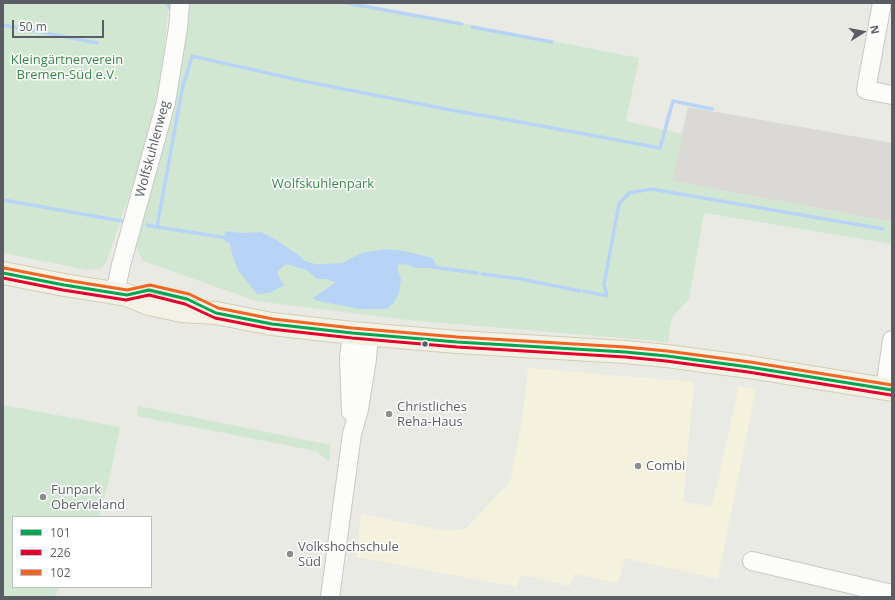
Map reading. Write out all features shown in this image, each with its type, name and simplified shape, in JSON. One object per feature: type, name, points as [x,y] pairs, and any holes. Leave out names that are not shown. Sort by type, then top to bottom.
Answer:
[{"type":"main road","points":[[3,273],[121,294],[156,306],[182,311],[216,313],[272,324],[457,342],[626,352],[667,356],[889,390]]},
{"type":"street","name":"Wolfskuhlenweg","points":[[121,294],[121,265],[166,102],[178,28],[180,3]]},
{"type":"street","points":[[882,3],[866,90],[892,95]]},
{"type":"street","points":[[330,597],[352,434],[359,409],[367,359],[361,333]]},
{"type":"street","points":[[889,390],[892,340]]},
{"type":"street","points":[[752,560],[892,594]]},
{"type":"shaded area","points":[[688,107],[892,143],[892,222],[671,181]]},
{"type":"shaded area","points":[[528,368],[694,382],[683,501],[711,507],[738,386],[756,389],[718,579],[624,558],[618,583],[574,574],[570,586],[521,575],[517,587],[356,557],[361,514],[447,531],[465,529],[510,482],[523,415]]},
{"type":"green space","name":"Kleingärtnerverein Bremen-Süd e.V.","points":[[3,3],[169,3],[161,79],[139,167],[106,263],[100,269],[87,270],[3,253]]},
{"type":"green space","name":"Wolfskuhlenpark","points":[[187,3],[359,3],[639,58],[626,121],[683,134],[672,181],[892,222],[892,244],[704,213],[689,299],[672,317],[668,342],[408,320],[256,301],[143,261],[133,242]]},
{"type":"green space","points":[[3,405],[120,427],[108,485],[99,516],[12,516],[12,588],[60,588],[55,597],[3,597]]},
{"type":"green space","points":[[138,406],[331,445],[329,462],[316,451],[137,416]]},
{"type":"water","points":[[225,231],[242,233],[261,232],[275,239],[300,256],[307,265],[342,263],[362,253],[385,249],[404,251],[433,258],[437,268],[416,268],[406,264],[398,265],[398,271],[401,279],[399,293],[394,303],[387,309],[359,309],[318,301],[313,298],[336,282],[325,279],[317,279],[306,270],[286,264],[277,272],[281,281],[285,285],[269,293],[257,294],[238,270],[230,244],[224,240]]},
{"type":"waterway","points":[[167,3],[171,10]]},
{"type":"waterway","points":[[346,3],[462,24]]},
{"type":"waterway","points":[[3,25],[97,43]]},
{"type":"waterway","points":[[472,27],[552,42]]},
{"type":"waterway","points":[[228,238],[157,227],[182,90],[192,56],[303,81],[456,111],[660,148],[673,101],[712,109]]},
{"type":"waterway","points":[[584,291],[607,296],[604,284],[619,204],[629,193],[651,189],[883,229]]},
{"type":"waterway","points":[[3,200],[122,221]]},
{"type":"waterway","points":[[147,225],[157,227]]},
{"type":"waterway","points":[[302,262],[316,266]]},
{"type":"waterway","points":[[432,267],[477,273]]},
{"type":"waterway","points":[[482,274],[521,279],[580,291]]},
{"type":"transit line","name":"102","points":[[4,268],[127,290],[150,285],[189,294],[218,308],[273,319],[352,328],[457,337],[667,351],[750,362],[892,385]]},
{"type":"transit line","name":"101","points":[[3,273],[127,295],[149,290],[187,299],[216,313],[272,324],[352,333],[457,342],[667,356],[749,367],[892,390]]},
{"type":"transit line","name":"226","points":[[3,278],[63,290],[126,300],[149,295],[185,304],[215,318],[271,329],[457,347],[625,357],[666,361],[748,372],[891,395]]},
{"type":"place","name":"Christliches Reha-Haus","points":[[389,414]]},
{"type":"place","name":"Combi","points":[[638,466]]},
{"type":"place","name":"Funpark Obervieland","points":[[43,497]]},
{"type":"place","name":"Volkshochschule Süd","points":[[290,554]]}]
